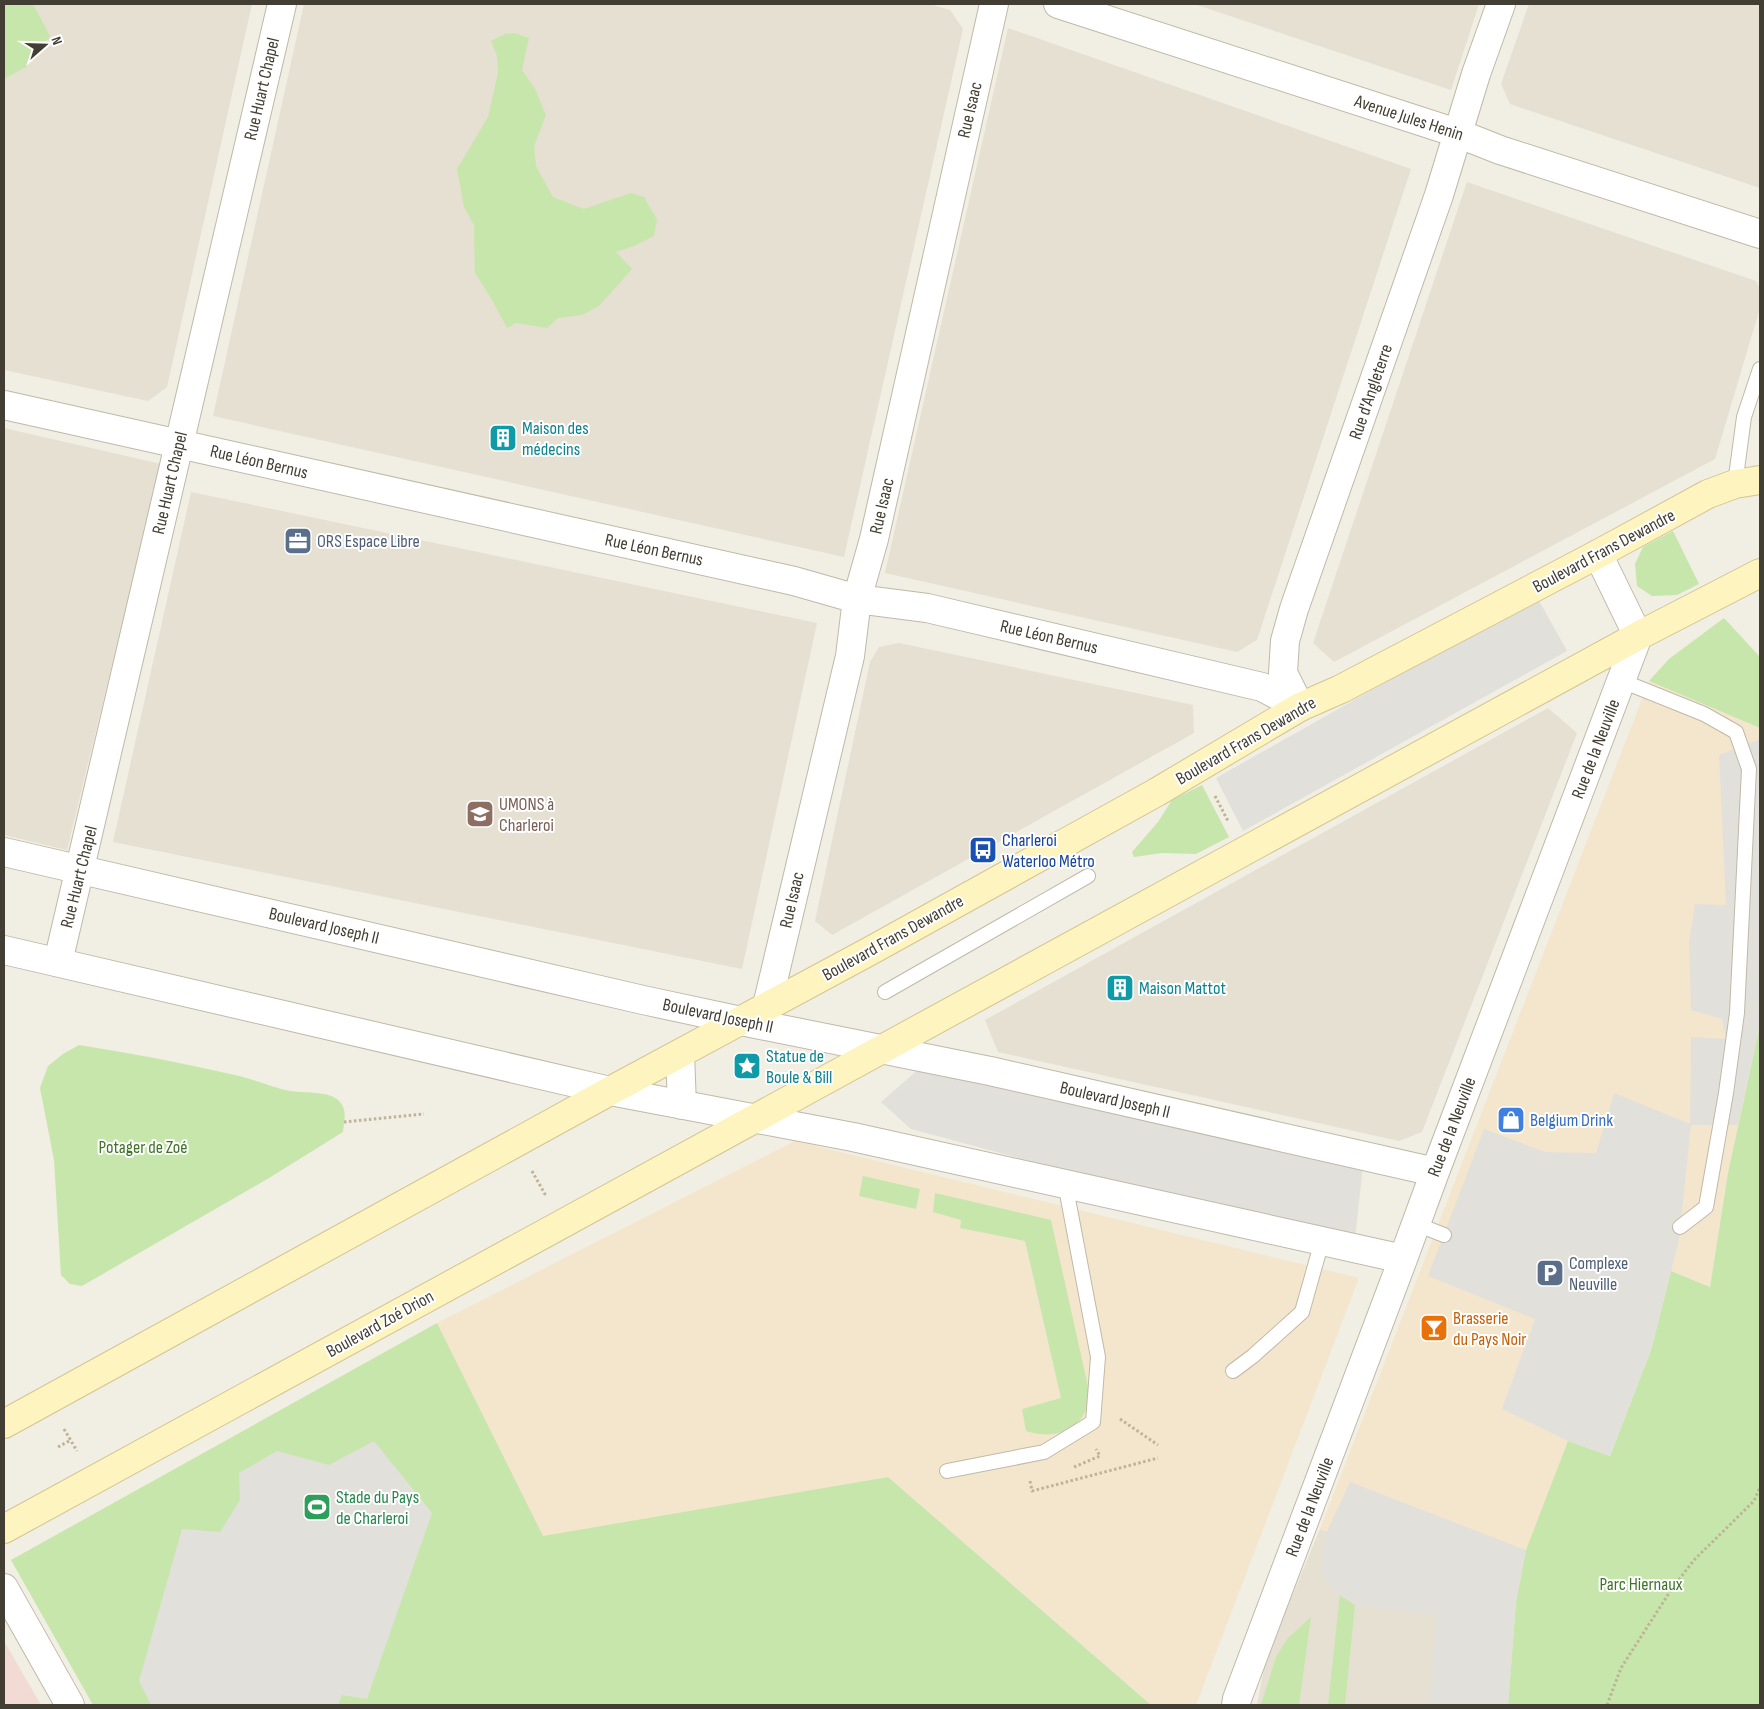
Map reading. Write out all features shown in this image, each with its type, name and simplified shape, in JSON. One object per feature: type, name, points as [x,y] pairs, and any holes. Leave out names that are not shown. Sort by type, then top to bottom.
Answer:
[{"type":"main road","name":"Boulevard Frans Dewandre","points":[[741,1021],[1105,821],[1300,707],[1341,689],[1708,494],[1748,482]]},
{"type":"main road","points":[[756,1118],[1638,636],[1760,573]]},
{"type":"main road","points":[[4,1424],[741,1021]]},
{"type":"main road","name":"Boulevard Zoé Drion","points":[[4,1529],[756,1118]]},
{"type":"street","name":"Rue Huart Chapel","points":[[58,962],[282,4]]},
{"type":"street","name":"Rue Isaac","points":[[767,1006],[850,656],[856,598],[874,539],[994,4]]},
{"type":"street","name":"Avenue Jules Henin","points":[[1058,4],[1457,133],[1500,150],[1760,234]]},
{"type":"street","name":"Rue d'Angleterre","points":[[1300,707],[1283,673],[1287,633],[1439,195],[1476,74],[1501,4]]},
{"type":"street","name":"Rue Léon Bernus","points":[[4,405],[794,581],[856,598],[927,608],[1262,687],[1300,707]]},
{"type":"street","points":[[1598,554],[1638,636]]},
{"type":"street","name":"Rue de la Neuville","points":[[1236,1705],[1638,636]]},
{"type":"street","name":"Boulevard Joseph II","points":[[4,852],[741,1021],[990,1071],[1435,1172]]},
{"type":"street","points":[[4,950],[610,1091],[853,1137],[1404,1259]]},
{"type":"street","points":[[680,1054],[682,1105]]},
{"type":"street","points":[[4,1588],[70,1705]]},
{"type":"lane","points":[[1748,482],[1744,417],[1760,368]]},
{"type":"lane","points":[[1622,681],[1704,714],[1736,732],[1750,769],[1737,1013],[1726,1093],[1706,1207],[1680,1227]]},
{"type":"lane","points":[[885,992],[1088,876]]},
{"type":"lane","points":[[947,1471],[1044,1452],[1093,1422],[1098,1357],[1065,1183]]},
{"type":"lane","points":[[1416,1224],[1444,1235]]},
{"type":"lane","points":[[1233,1371],[1253,1356],[1302,1312],[1322,1241]]},
{"type":"path","points":[[1200,766],[1244,852]]},
{"type":"path","points":[[344,1122],[424,1114]]},
{"type":"path","points":[[515,1143],[563,1225]]},
{"type":"path","points":[[47,1400],[94,1480]]},
{"type":"path","points":[[1094,1402],[1158,1445]]},
{"type":"path","points":[[1066,1471],[1100,1456],[1082,1428]]},
{"type":"path","points":[[58,1447],[70,1440]]},
{"type":"path","points":[[1039,1478],[1030,1480],[1032,1491],[1158,1458]]},
{"type":"path","points":[[1607,1705],[1621,1668],[1671,1590],[1694,1560],[1754,1501],[1760,1487]]},
{"type":"shaded area","points":[[4,4],[252,4],[167,387],[148,401],[4,370]]},
{"type":"shaded area","points":[[304,4],[930,4],[950,10],[963,29],[844,557],[213,416]]},
{"type":"shaded area","points":[[1194,4],[1479,4],[1451,90]]},
{"type":"shaded area","points":[[1529,4],[1760,4],[1760,188],[1510,104],[1501,84]]},
{"type":"shaded area","points":[[1008,28],[1411,169],[1257,640],[1237,652],[885,573]]},
{"type":"shaded area","points":[[1467,182],[1756,281],[1760,289],[1760,308],[1715,459],[1334,662],[1313,643]]},
{"type":"shaded area","points":[[4,428],[161,464],[67,850],[4,835]]},
{"type":"shaded area","points":[[191,492],[817,623],[742,969],[113,842]]},
{"type":"shaded area","points":[[1537,597],[1567,651],[1243,831],[1216,778]]},
{"type":"shaded area","points":[[899,643],[1193,705],[1194,733],[832,935],[815,921],[870,662],[879,647]]},
{"type":"shaded area","points":[[1649,681],[1760,728],[1760,1025],[1728,1173],[1710,1287],[1672,1271],[1516,1602],[1320,1529]]},
{"type":"shaded area","points":[[1548,708],[1577,733],[1422,1132],[1399,1141],[998,1052],[985,1020]]},
{"type":"shaded area","name":"Complexe Neuville","points":[[1760,739],[1760,1025],[1738,1125],[1691,1125],[1679,1240],[1651,1350],[1610,1456],[1568,1441],[1502,1409],[1535,1319],[1428,1276],[1484,1129],[1545,1152],[1596,1153],[1614,1093],[1690,1124],[1691,1037],[1726,1039],[1722,1019],[1691,1010],[1689,942],[1695,904],[1726,905],[1719,755]]},
{"type":"shaded area","points":[[920,1068],[1364,1156],[1354,1248],[911,1129],[881,1102]]},
{"type":"shaded area","points":[[795,1141],[1359,1278],[1196,1705],[1151,1705],[888,1477],[543,1537],[437,1323]]},
{"type":"shaded area","points":[[374,1441],[432,1513],[367,1699],[342,1695],[338,1705],[151,1705],[139,1681],[182,1529],[220,1532],[240,1500],[239,1473],[277,1451],[329,1465]]},
{"type":"shaded area","points":[[1350,1482],[1526,1550],[1516,1602],[1508,1705],[1429,1705],[1437,1614],[1355,1605],[1336,1593],[1320,1574],[1327,1531]]},
{"type":"shaded area","points":[[1320,1529],[1516,1602],[1508,1705],[1257,1705],[1266,1659]]},
{"type":"shaded area","points":[[4,1641],[41,1705],[4,1705]]},
{"type":"green space","points":[[4,4],[33,4],[50,36],[26,67],[4,79]]},
{"type":"green space","points":[[514,33],[529,38],[522,70],[535,89],[546,115],[534,146],[536,166],[553,197],[584,209],[631,193],[644,197],[657,220],[654,236],[616,252],[632,269],[599,306],[582,315],[558,318],[547,328],[516,323],[507,328],[475,273],[474,225],[464,207],[457,169],[488,117],[498,73],[497,56],[491,41],[505,34]]},
{"type":"green space","points":[[1673,531],[1699,584],[1677,595],[1652,596],[1637,586],[1635,564],[1643,547]]},
{"type":"green space","points":[[1724,618],[1760,657],[1760,728],[1649,681],[1669,659]]},
{"type":"green space","points":[[1202,785],[1229,837],[1196,854],[1162,853],[1134,857],[1132,852],[1158,822],[1172,800]]},
{"type":"green space","name":"Parc Hiernaux","points":[[1760,1025],[1760,1705],[1508,1705],[1516,1602],[1526,1550],[1568,1441],[1610,1456],[1651,1350],[1671,1271],[1710,1287],[1728,1173]]},
{"type":"green space","name":"Potager de Zoé","points":[[79,1045],[157,1058],[242,1077],[290,1091],[328,1095],[338,1100],[343,1107],[345,1115],[343,1132],[269,1178],[82,1286],[70,1284],[61,1275],[54,1160],[40,1088],[48,1066],[63,1054]]},
{"type":"green space","points":[[863,1176],[920,1189],[916,1209],[859,1196]]},
{"type":"green space","points":[[935,1193],[1051,1220],[1091,1400],[1081,1419],[1067,1430],[1054,1434],[1026,1431],[1022,1409],[1061,1398],[1025,1241],[960,1228],[961,1220],[933,1212]]},
{"type":"green space","name":"Stade du Pays de Charleroi","points":[[437,1323],[543,1536],[888,1477],[1151,1705],[93,1705],[11,1560]]},
{"type":"green space","points":[[1340,1594],[1355,1605],[1345,1705],[1328,1705]]},
{"type":"green space","points":[[1311,1617],[1299,1705],[1261,1705],[1276,1657],[1287,1639]]},
{"type":"place","name":"Maison des médecins","points":[[503,438]]},
{"type":"place","name":"ORS Espace Libre","points":[[298,541]]},
{"type":"place","name":"UMONS à Charleroi","points":[[480,814]]},
{"type":"place","name":"Charleroi Waterloo Métro","points":[[983,850]]},
{"type":"place","name":"Maison Mattot","points":[[1120,988]]},
{"type":"place","name":"Statue de Boule & Bill","points":[[747,1066]]},
{"type":"place","name":"Belgium Drink","points":[[1511,1120]]},
{"type":"place","name":"Complexe Neuville","points":[[1550,1273]]},
{"type":"place","name":"Brasserie du Pays Noir","points":[[1434,1328]]},
{"type":"place","name":"Stade du Pays de Charleroi","points":[[317,1507]]}]
